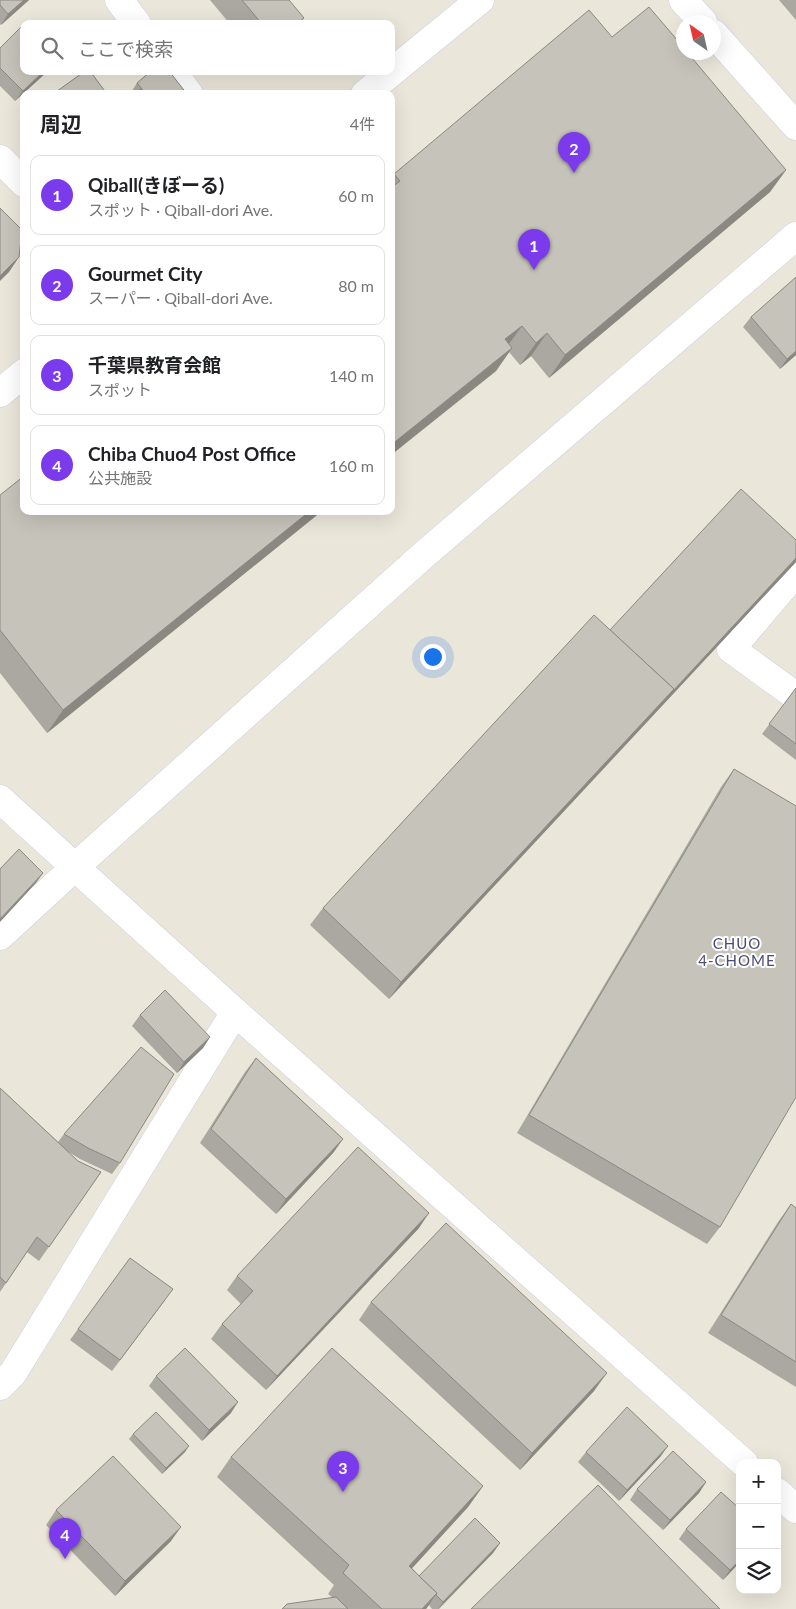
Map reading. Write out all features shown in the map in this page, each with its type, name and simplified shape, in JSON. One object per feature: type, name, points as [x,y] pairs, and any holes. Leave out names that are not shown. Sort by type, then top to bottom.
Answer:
[{"type":"street","points":[[119,0],[134,20]]},
{"type":"street","points":[[395,69],[480,0]]},
{"type":"street","points":[[683,0],[697,15]]},
{"type":"street","points":[[721,42],[796,126]]},
{"type":"street","points":[[175,75],[186,90]]},
{"type":"street","points":[[370,90],[388,75]]},
{"type":"street","points":[[0,159],[20,179]]},
{"type":"street","points":[[0,936],[427,552],[796,236]]},
{"type":"street","points":[[0,393],[20,376]]},
{"type":"street","points":[[796,572],[731,649],[796,696]]},
{"type":"street","points":[[0,799],[235,1012],[739,1459]]},
{"type":"street","points":[[0,1386],[14,1373],[235,1012]]},
{"type":"street","points":[[781,1496],[796,1509]]},
{"type":"building","points":[[0,0],[24,0],[8,14],[0,5]]},
{"type":"building","points":[[242,0],[289,0],[304,18],[302,20],[259,20]]},
{"type":"building","points":[[649,7],[676,39],[676,60],[694,60],[786,170],[565,355],[547,333],[536,343],[522,326],[505,339],[512,348],[395,442],[395,185],[400,181],[395,173],[589,10],[612,37]]},
{"type":"building","points":[[20,28],[20,75],[40,75],[24,90],[0,68],[0,48]]},
{"type":"building","points":[[79,75],[93,75],[104,90],[59,90]]},
{"type":"building","points":[[146,75],[172,75],[184,90],[143,90],[137,83]]},
{"type":"building","points":[[0,208],[20,228],[20,248],[19,257],[0,276]]},
{"type":"building","points":[[796,277],[796,351],[787,359],[751,317]]},
{"type":"building","points":[[20,479],[20,515],[305,515],[63,710],[0,630],[0,495]]},
{"type":"building","points":[[741,489],[796,540],[796,558],[672,692],[674,689],[610,630]]},
{"type":"building","points":[[594,615],[674,689],[401,982],[323,908]]},
{"type":"building","points":[[796,688],[796,744],[769,724]]},
{"type":"building","points":[[734,769],[796,806],[796,1097],[720,1227],[529,1115]]},
{"type":"building","points":[[19,849],[43,873],[0,919],[0,869]]},
{"type":"building","points":[[165,990],[210,1037],[184,1062],[140,1015]]},
{"type":"building","points":[[141,1047],[174,1074],[120,1163],[64,1134]]},
{"type":"building","points":[[256,1058],[343,1139],[286,1199],[211,1129]]},
{"type":"building","points":[[0,1088],[78,1161],[101,1172],[49,1247],[37,1237],[6,1283],[0,1277]]},
{"type":"building","points":[[358,1147],[429,1213],[277,1376],[222,1324],[253,1291],[237,1276]]},
{"type":"building","points":[[791,1204],[796,1208],[796,1362],[721,1315]]},
{"type":"building","points":[[446,1223],[607,1373],[532,1453],[371,1302]]},
{"type":"building","points":[[130,1258],[173,1289],[120,1360],[78,1329]]},
{"type":"building","points":[[185,1348],[238,1402],[209,1430],[156,1376]]},
{"type":"building","points":[[332,1348],[483,1486],[409,1566],[437,1593],[422,1609],[382,1609],[343,1573],[349,1565],[231,1457]]},
{"type":"building","points":[[627,1407],[668,1446],[627,1490],[586,1452]]},
{"type":"building","points":[[156,1412],[189,1446],[166,1468],[133,1434]]},
{"type":"building","points":[[673,1451],[706,1482],[670,1520],[637,1489]]},
{"type":"building","points":[[113,1456],[181,1527],[125,1581],[56,1510]]},
{"type":"building","points":[[598,1485],[720,1609],[471,1609]]},
{"type":"building","points":[[721,1492],[736,1505],[736,1564],[730,1570],[686,1529]]},
{"type":"building","points":[[475,1518],[500,1543],[443,1602],[436,1595],[437,1593],[419,1576]]},
{"type":"building","points":[[336,1597],[348,1609],[282,1609],[287,1604]]},
{"type":"place","name":"Gourmet City","points":[[574,173]]},
{"type":"place","name":"Qiball(きぼーる)","points":[[534,270]]},
{"type":"place","name":"千葉県教育会館","points":[[343,1492]]},
{"type":"place","name":"Chiba Chuo4 Post Office","points":[[65,1559]]},
{"type":"district","name":"CHUO 4-CHOME","points":[[737,952]]}]
